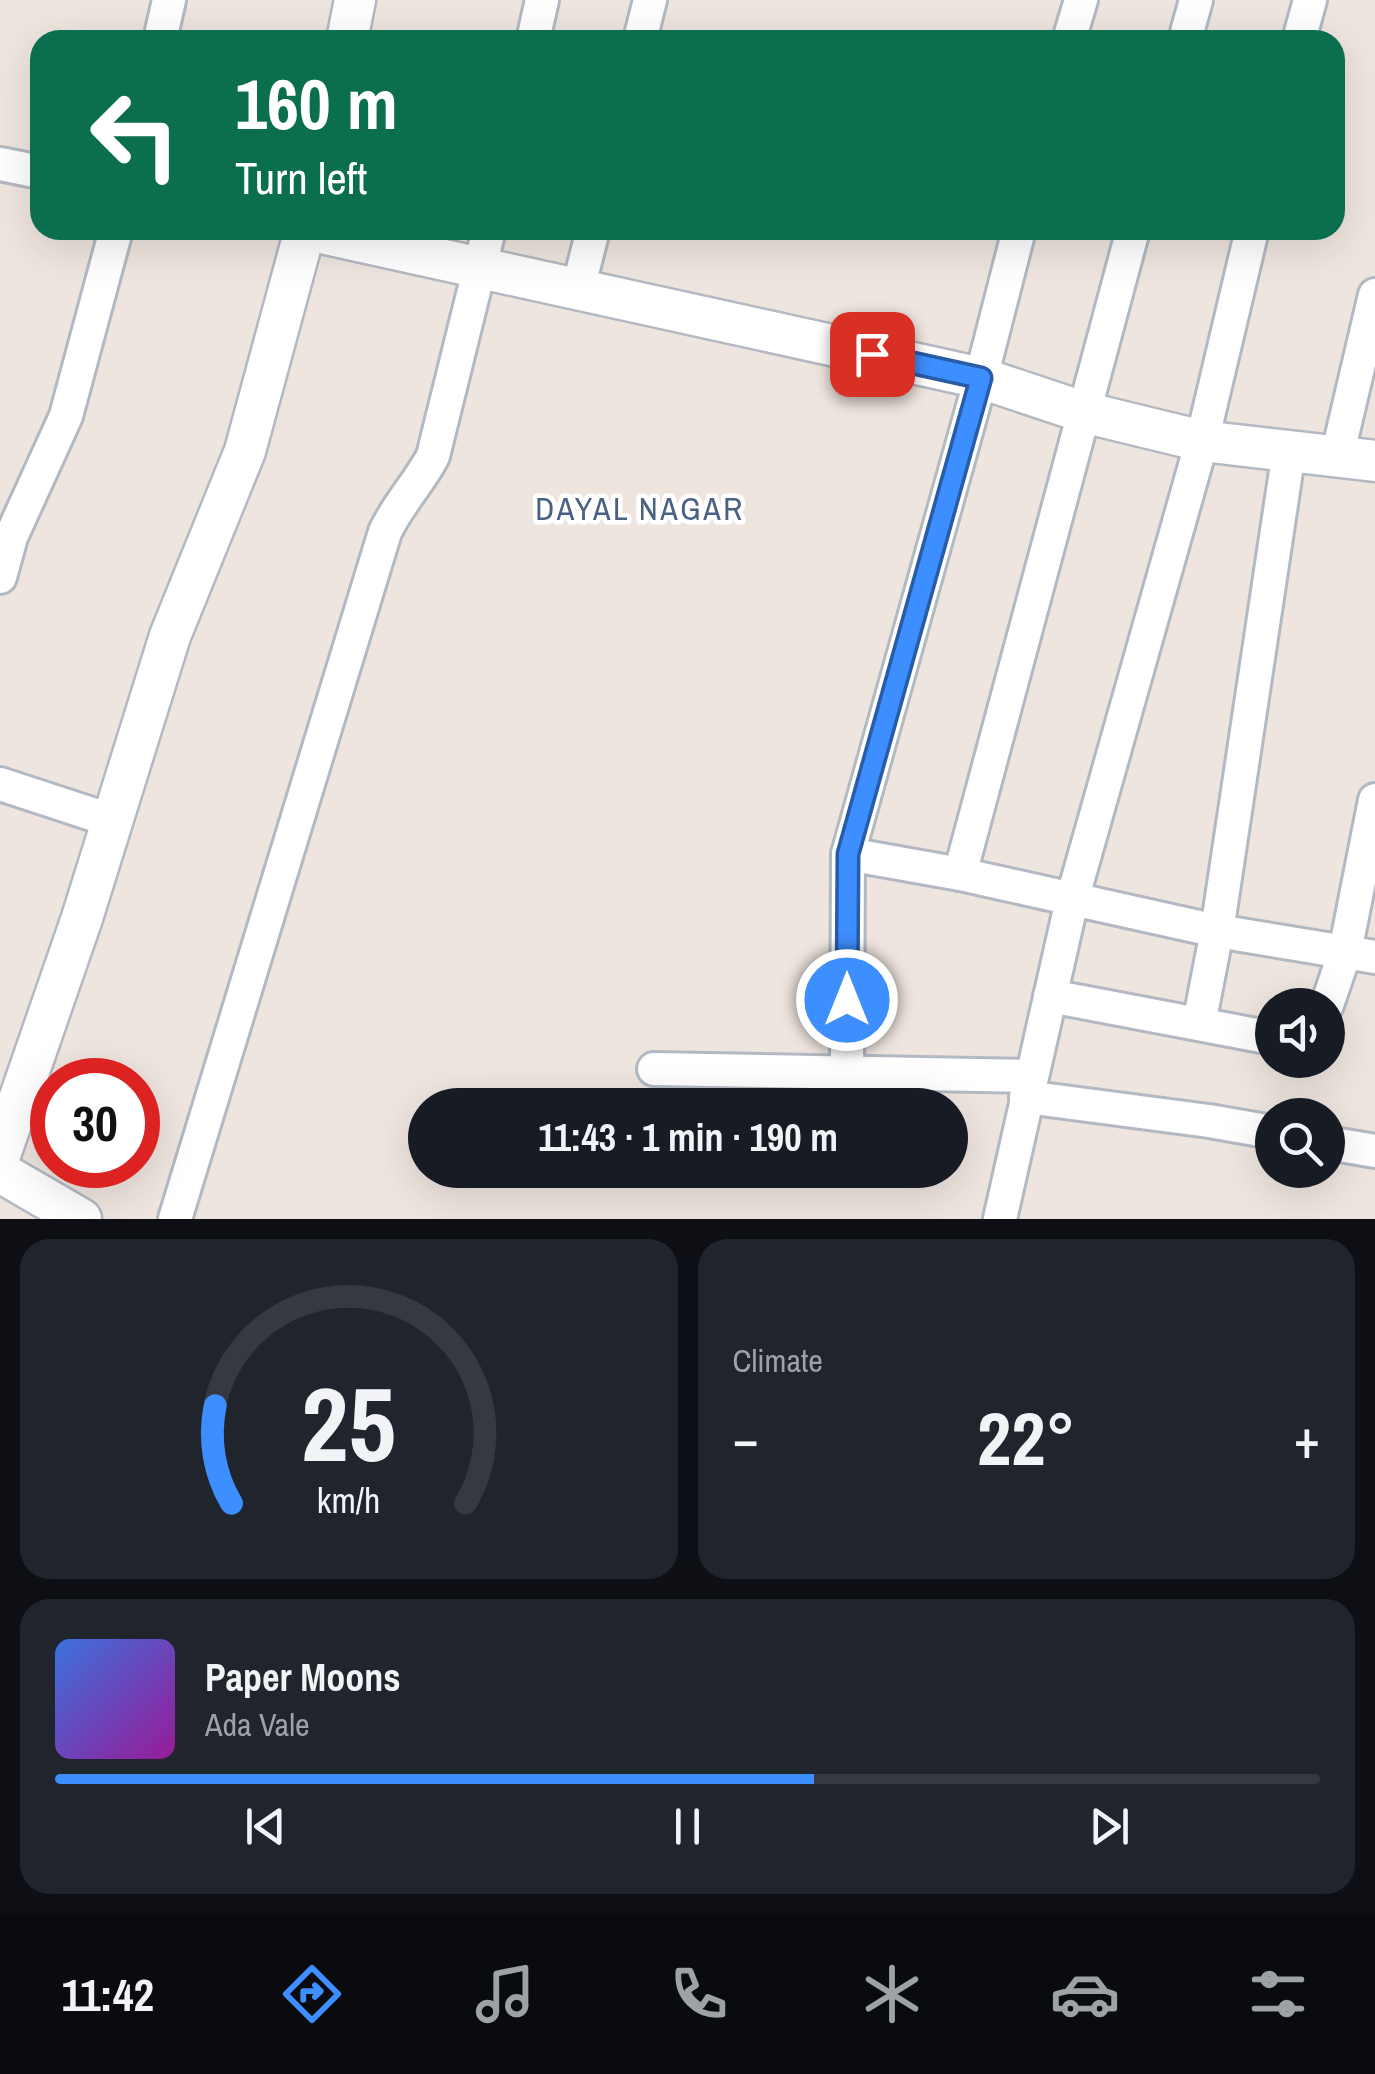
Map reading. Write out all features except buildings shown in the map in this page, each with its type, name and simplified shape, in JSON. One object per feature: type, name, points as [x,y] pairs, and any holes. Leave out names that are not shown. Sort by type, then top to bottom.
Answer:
[{"type":"street","points":[[162,30],[168,0]]},
{"type":"street","points":[[348,30],[356,0]]},
{"type":"street","points":[[535,30],[542,0]]},
{"type":"street","points":[[642,30],[650,0]]},
{"type":"street","points":[[1072,30],[1081,0]]},
{"type":"street","points":[[1188,30],[1196,0]]},
{"type":"street","points":[[1302,30],[1310,0]]},
{"type":"street","points":[[0,164],[30,170]]},
{"type":"street","points":[[0,577],[11,538],[66,416],[113,240]]},
{"type":"street","points":[[0,1155],[170,636],[244,451],[303,240]]},
{"type":"street","points":[[400,240],[485,249],[578,289],[981,378],[1084,412],[1202,441],[1356,459],[1375,294]]},
{"type":"street","points":[[578,289],[590,240]]},
{"type":"street","points":[[847,1073],[848,854],[1016,240]]},
{"type":"street","points":[[960,874],[1130,240]]},
{"type":"street","points":[[1000,1219],[1072,900],[1202,441],[1250,240]]},
{"type":"street","points":[[175,1219],[385,532],[396,508],[422,476],[432,456],[485,249]]},
{"type":"street","points":[[1199,1024],[1217,931],[1289,451]]},
{"type":"street","points":[[0,784],[112,821]]},
{"type":"street","points":[[1337,988],[1360,954],[1375,800]]},
{"type":"street","points":[[848,854],[960,874],[1217,931],[1360,954]]},
{"type":"street","points":[[1050,996],[1255,1035]]},
{"type":"street","points":[[654,1069],[847,1073],[1028,1087],[1255,1129]]},
{"type":"street","points":[[1345,1145],[1375,1151]]},
{"type":"street","points":[[0,1172],[81,1219]]},
{"type":"street","points":[[0,1196],[40,1219]]},
{"type":"district","name":"DAYAL NAGAR","points":[[640,509]]},
{"type":"route","points":[[847,1000],[848,854],[981,378],[872,354]]}]
